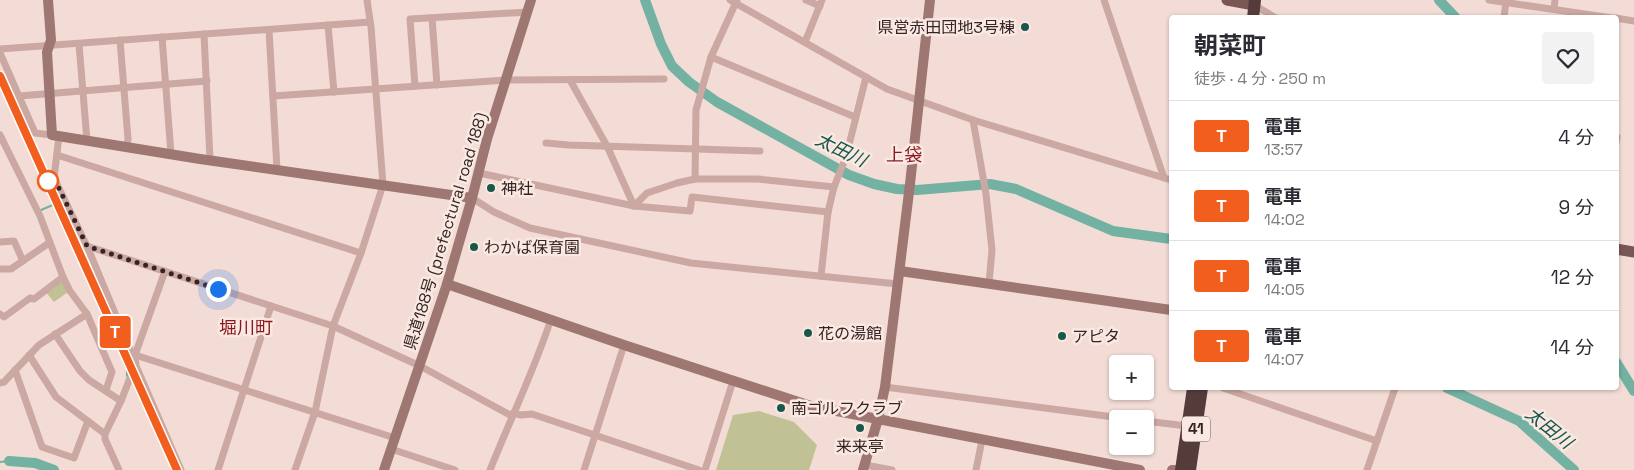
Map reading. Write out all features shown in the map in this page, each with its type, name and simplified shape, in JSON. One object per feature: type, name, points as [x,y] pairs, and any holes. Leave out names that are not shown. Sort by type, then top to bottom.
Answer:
[{"type":"highway","name":"41","points":[[1181,470],[1193,390]]},
{"type":"highway","name":"41","points":[[1190,470],[1202,390]]},
{"type":"main road","points":[[1227,0],[1251,5]]},
{"type":"main road","points":[[1619,250],[1634,252]]},
{"type":"street","points":[[48,0],[51,40],[48,45],[50,93],[56,136],[54,178],[87,246],[132,354],[395,438]]},
{"type":"street","points":[[296,470],[314,412],[333,326],[361,253],[382,185],[376,88],[367,0]]},
{"type":"street","name":"県道188号 (prefectural road 188)","points":[[384,470],[447,284],[487,139],[531,0]]},
{"type":"street","points":[[805,42],[821,3],[806,0]]},
{"type":"street","points":[[892,470],[864,467],[878,419],[884,387],[900,271],[930,0]]},
{"type":"street","points":[[1104,0],[1168,179]]},
{"type":"street","points":[[1489,0],[1593,15]]},
{"type":"street","points":[[1554,9],[1555,0]]},
{"type":"street","points":[[695,179],[696,110],[711,57],[734,1],[887,89],[973,120],[1168,179]]},
{"type":"street","points":[[1504,15],[1506,1]]},
{"type":"street","points":[[1251,5],[1270,15]]},
{"type":"street","points":[[415,86],[410,19],[527,12]]},
{"type":"street","points":[[432,18],[437,84]]},
{"type":"street","points":[[1619,18],[1634,21]]},
{"type":"street","points":[[370,22],[48,45],[0,51],[36,133],[472,198],[494,212],[530,228],[691,263],[898,284]]},
{"type":"street","points":[[328,25],[334,92]]},
{"type":"street","points":[[269,30],[277,169]]},
{"type":"street","points":[[204,34],[210,159]]},
{"type":"street","points":[[162,37],[171,154]]},
{"type":"street","points":[[120,40],[128,139],[127,147]]},
{"type":"street","points":[[79,44],[87,141]]},
{"type":"street","points":[[711,57],[856,117]]},
{"type":"street","points":[[821,276],[828,212],[834,188],[843,166],[866,77]]},
{"type":"street","points":[[273,96],[506,80],[664,79]]},
{"type":"street","points":[[570,80],[607,146],[634,206]]},
{"type":"street","points":[[19,96],[207,81]]},
{"type":"street","points":[[973,120],[986,194],[992,250],[988,283]]},
{"type":"street","points":[[0,135],[3,151],[40,216],[63,277],[70,291],[87,314],[112,372],[106,390]]},
{"type":"street","points":[[546,143],[695,150],[760,150]]},
{"type":"street","points":[[56,156],[361,253]]},
{"type":"street","points":[[479,172],[634,206],[690,211],[692,197],[828,212]]},
{"type":"street","points":[[634,206],[647,193],[695,179],[776,180],[834,188]]},
{"type":"street","points":[[0,242],[14,241],[23,260]]},
{"type":"street","points":[[0,269],[11,268],[49,243]]},
{"type":"street","points":[[87,246],[333,326],[420,366],[512,414],[532,414],[699,470]]},
{"type":"street","points":[[165,271],[135,356],[136,366],[181,470]]},
{"type":"street","points":[[900,271],[1169,310]]},
{"type":"street","points":[[0,314],[4,317],[30,298],[34,299],[63,277]]},
{"type":"street","points":[[447,284],[624,345],[811,406],[1140,470]]},
{"type":"street","points":[[218,470],[271,306]]},
{"type":"street","points":[[0,383],[39,345],[87,314]]},
{"type":"street","points":[[490,470],[512,414],[525,389],[551,319]]},
{"type":"street","points":[[55,334],[80,371],[89,380],[121,401]]},
{"type":"street","points":[[584,470],[624,345]]},
{"type":"street","points":[[29,355],[56,396],[106,434]]},
{"type":"street","points":[[15,370],[42,447],[74,458],[88,421]]},
{"type":"street","points":[[119,470],[105,439],[130,378]]},
{"type":"street","points":[[705,470],[733,381]]},
{"type":"street","points":[[884,387],[1109,416]]},
{"type":"street","points":[[1230,390],[1377,441]]},
{"type":"street","points":[[1367,470],[1394,390]]},
{"type":"street","points":[[1154,422],[1187,426]]},
{"type":"street","points":[[976,470],[982,440]]},
{"type":"street","points":[[391,449],[455,470]]},
{"type":"green space","points":[[58,281],[63,282],[68,292],[54,302],[45,291]]},
{"type":"green space","points":[[759,411],[794,422],[817,445],[809,470],[716,470],[733,415]]},
{"type":"waterway","name":"太田川","points":[[645,0],[661,44],[672,66],[689,82],[717,102],[849,175],[874,184],[897,189],[917,190],[990,184],[1016,189],[1113,231],[1169,239]]},
{"type":"waterway","points":[[1439,0],[1453,15]]},
{"type":"waterway","points":[[41,210],[55,204]]},
{"type":"waterway","points":[[127,376],[127,366],[129,365]]},
{"type":"waterway","points":[[1619,367],[1634,391]]},
{"type":"waterway","name":"太田川","points":[[1451,390],[1519,421],[1574,470]]},
{"type":"waterway","points":[[0,462],[9,461]]},
{"type":"waterway","points":[[9,461],[35,463],[54,470]]},
{"type":"railway","points":[[0,76],[177,470]]},
{"type":"train","name":"T","points":[[0,76],[177,470]]},
{"type":"place","name":"県営赤田団地3号棟","points":[[1025,27]]},
{"type":"place","name":"神社","points":[[491,188]]},
{"type":"place","name":"わかば保育園","points":[[474,247]]},
{"type":"place","name":"花の湯館","points":[[808,333]]},
{"type":"place","name":"アピタ","points":[[1062,336]]},
{"type":"place","name":"南ゴルフクラブ","points":[[781,408]]},
{"type":"place","name":"来来亭","points":[[860,428]]},
{"type":"district","name":"上袋","points":[[904,155]]},
{"type":"district","name":"堀川町","points":[[246,328]]},
{"type":"route","points":[[48,181],[54,178],[87,246],[218,289]]}]
